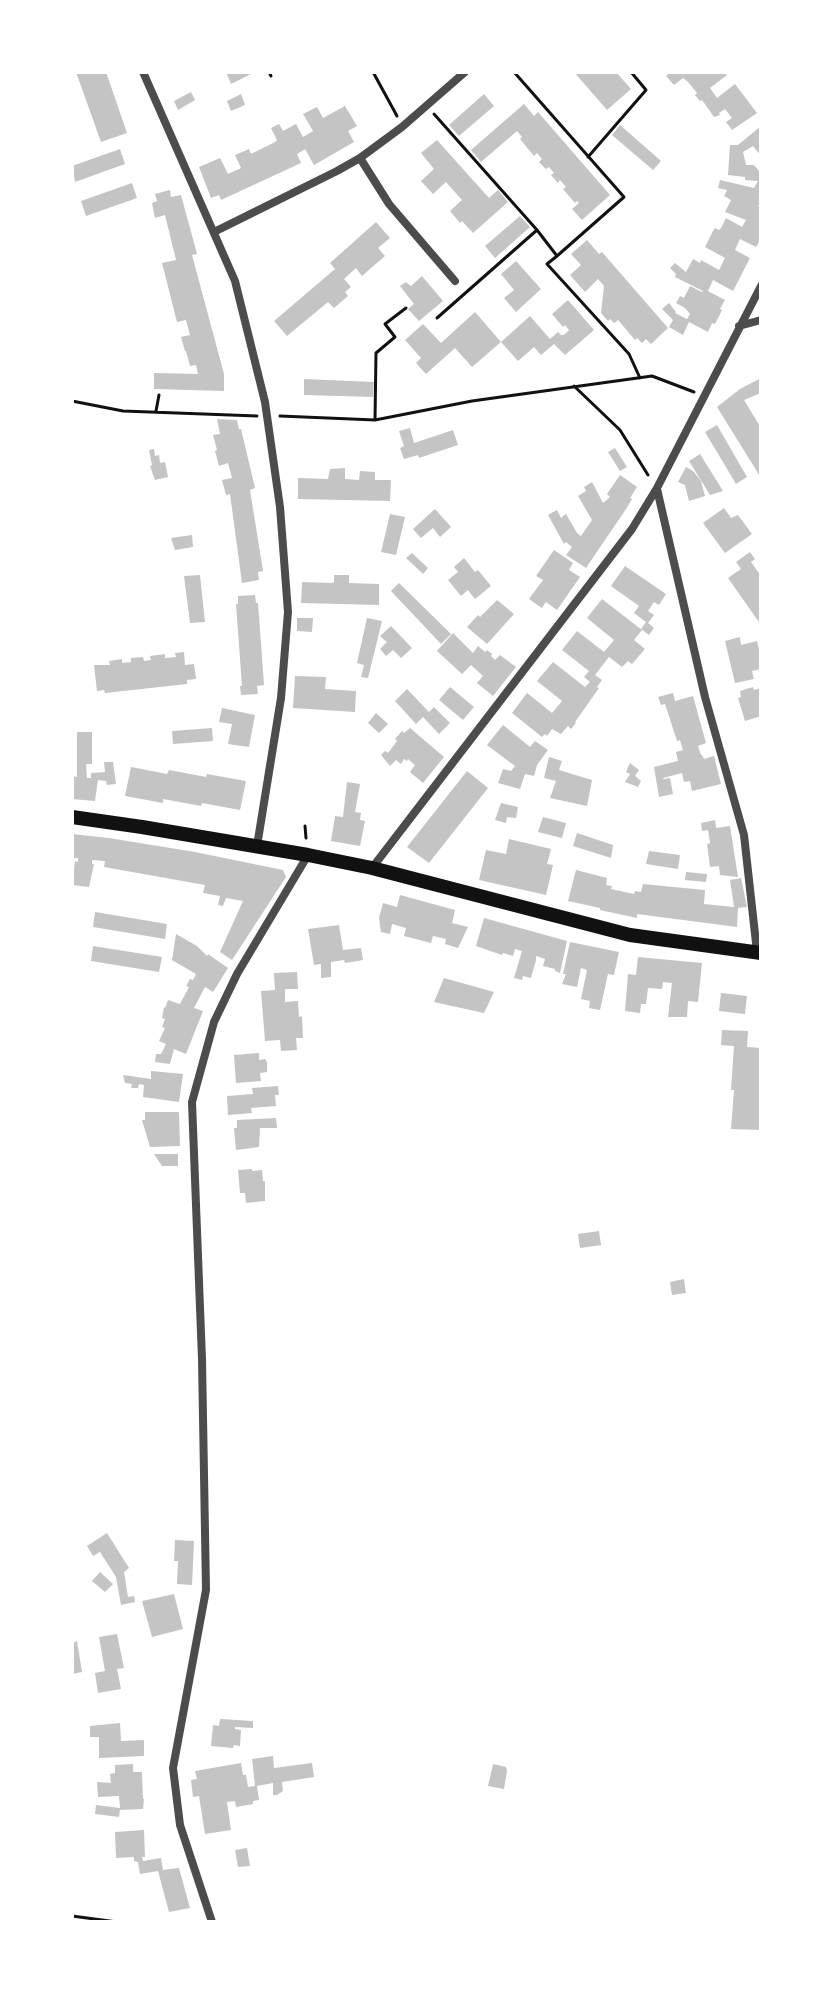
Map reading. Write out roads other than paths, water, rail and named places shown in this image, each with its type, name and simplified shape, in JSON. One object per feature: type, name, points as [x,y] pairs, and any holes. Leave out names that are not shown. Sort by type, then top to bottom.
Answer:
[{"type":"main road","points":[[72,817],[308,855],[372,868],[630,935],[759,952]]},
{"type":"street","points":[[143,72],[235,281],[265,402],[280,507],[288,612],[281,698],[257,846]]},
{"type":"street","points":[[214,232],[360,158],[402,127],[465,72]]},
{"type":"street","points":[[360,158],[389,204],[455,281]]},
{"type":"street","points":[[372,868],[632,529],[657,488],[761,286]]},
{"type":"street","points":[[739,326],[761,320]]},
{"type":"street","points":[[657,488],[705,697],[744,835],[759,952]]},
{"type":"street","points":[[212,1922],[180,1825],[173,1768],[206,1590],[202,1359],[192,1102],[214,1022],[237,974],[308,855]]}]
